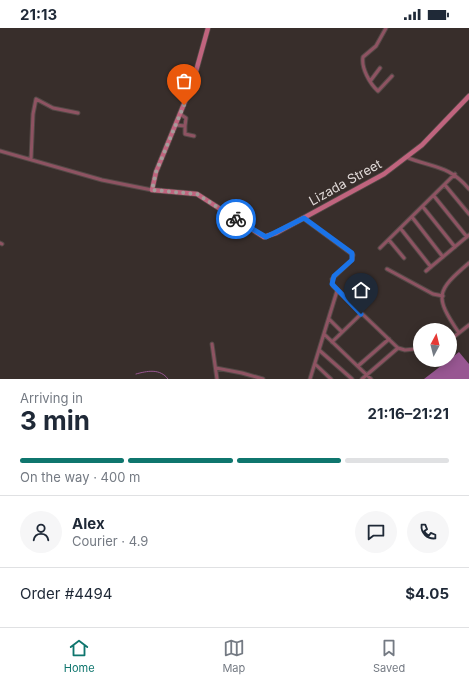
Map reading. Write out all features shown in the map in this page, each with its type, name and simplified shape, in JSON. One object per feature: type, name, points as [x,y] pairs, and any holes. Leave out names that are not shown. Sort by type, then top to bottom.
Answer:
[{"type":"street","points":[[0,151],[102,180],[152,190],[156,172],[193,82],[208,28]]},
{"type":"street","points":[[386,28],[376,46],[363,60],[364,68],[376,90],[380,90],[392,76]]},
{"type":"street","points":[[371,80],[380,68]]},
{"type":"street","name":"Lizada Street","points":[[152,190],[197,194],[266,237],[384,174],[437,131],[469,96]]},
{"type":"street","points":[[31,159],[32,119],[36,100],[54,108],[78,113]]},
{"type":"street","points":[[180,114],[186,118],[185,134],[194,136]]},
{"type":"street","points":[[176,125],[185,126]]},
{"type":"street","points":[[406,157],[455,174],[469,189]]},
{"type":"street","points":[[380,248],[455,174]]},
{"type":"street","points":[[445,185],[469,214]]},
{"type":"street","points":[[426,271],[468,236],[434,196]]},
{"type":"street","points":[[423,207],[455,247]]},
{"type":"street","points":[[412,217],[443,257]]},
{"type":"street","points":[[304,218],[353,255],[352,260],[332,279],[332,286],[398,348],[405,350],[413,348]]},
{"type":"street","points":[[400,229],[431,267]]},
{"type":"street","points":[[389,240],[404,258]]},
{"type":"street","points":[[469,263],[447,282],[443,296],[443,306],[446,314],[459,333],[469,325]]},
{"type":"street","points":[[387,269],[434,294],[443,296]]},
{"type":"street","points":[[311,379],[337,291]]},
{"type":"street","points":[[332,342],[361,314]]},
{"type":"street","points":[[329,319],[342,332]]},
{"type":"street","points":[[324,334],[370,379]]},
{"type":"street","points":[[358,366],[389,339]]},
{"type":"street","points":[[212,344],[217,379]]},
{"type":"street","points":[[362,379],[398,348]]},
{"type":"street","points":[[319,350],[352,379]]},
{"type":"street","points":[[315,364],[331,379]]},
{"type":"street","points":[[216,368],[263,379]]},
{"type":"shaded area","points":[[459,352],[469,364],[469,379],[424,379],[440,367],[457,367],[457,354]]},
{"type":"waterway","points":[[136,374],[153,371],[161,373],[168,379]]},
{"type":"way so far","points":[[184,105],[156,172],[152,190],[197,194],[236,219]]},
{"type":"route","points":[[236,219],[260,235],[268,237],[304,218],[352,253],[352,260],[334,276],[332,279],[332,286],[361,314]]}]
